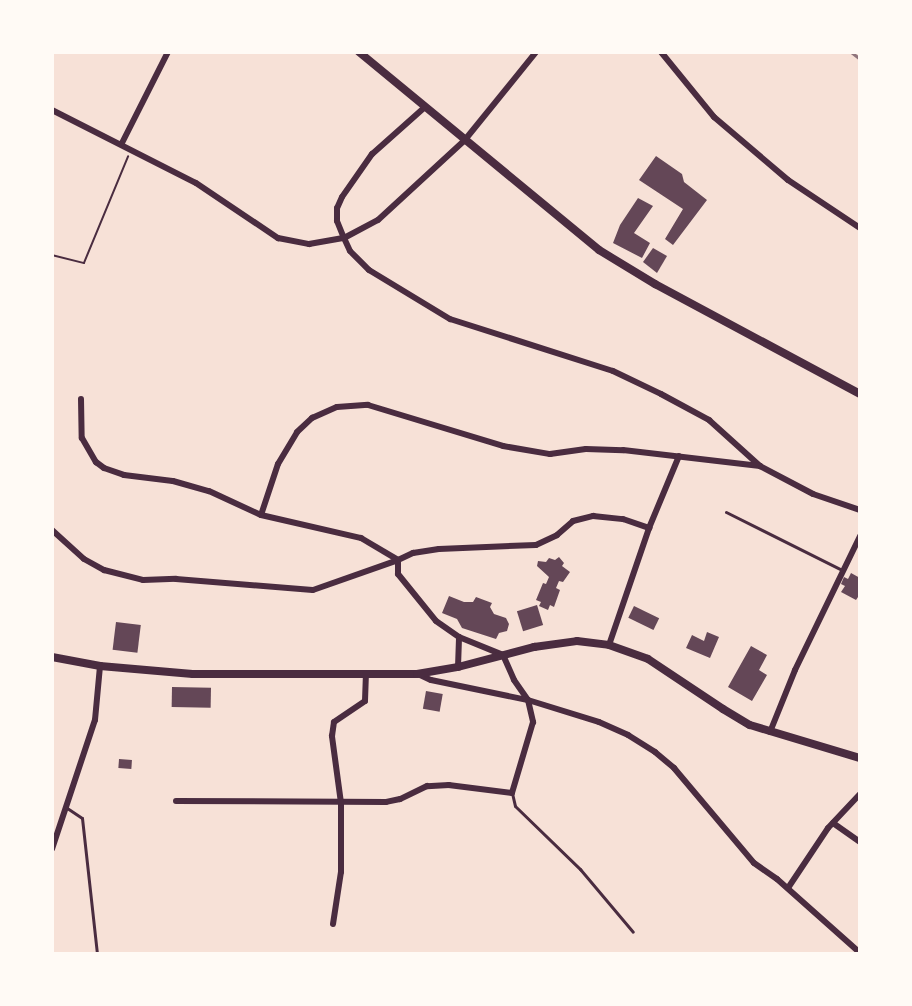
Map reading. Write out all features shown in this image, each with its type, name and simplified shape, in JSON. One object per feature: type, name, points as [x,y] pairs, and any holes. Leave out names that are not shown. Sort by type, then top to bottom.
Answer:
[{"type":"street","points":[[122,143],[168,52]]},
{"type":"street","points":[[52,110],[132,148],[196,183],[278,238],[309,244],[344,238],[378,220],[464,141],[536,52]]},
{"type":"street","points":[[661,52],[714,117],[788,180],[860,228]]},
{"type":"street","points":[[362,53],[464,141],[618,262],[860,394]]},
{"type":"street","points":[[425,107],[372,154],[337,208],[337,221],[350,251],[369,270],[450,319],[613,371],[709,420],[760,466],[813,494],[860,510]]},
{"type":"street","points":[[81,399],[81,438],[96,462],[104,468],[124,475],[173,481],[209,490],[261,514],[361,538],[398,560]]},
{"type":"street","points":[[261,514],[278,464],[297,432],[312,418],[338,407],[368,405],[502,446],[550,454],[585,449],[679,456],[760,466]]},
{"type":"street","points":[[609,645],[649,528],[679,456]]},
{"type":"street","points":[[52,530],[84,559],[104,570],[143,580],[176,579],[313,590],[347,580],[413,553],[439,549],[536,545],[557,535],[573,521],[594,516],[623,519],[649,528]]},
{"type":"street","points":[[770,732],[795,670],[860,536]]},
{"type":"street","points":[[176,801],[341,803],[400,799],[427,786],[449,785],[512,793],[533,722],[528,700],[514,681],[504,655],[459,637],[436,621],[398,574],[398,560]]},
{"type":"street","points":[[458,667],[459,637]]},
{"type":"street","points":[[52,657],[100,666],[194,674],[417,674],[577,641],[609,645],[648,659],[723,709],[770,732],[860,758]]},
{"type":"street","points":[[52,849],[95,720],[100,666]]},
{"type":"street","points":[[333,924],[341,872],[341,803],[332,736],[334,722],[365,701],[366,674]]},
{"type":"street","points":[[417,674],[430,680],[528,700],[599,722],[628,735],[655,752],[674,768],[754,863],[788,888],[860,953]]},
{"type":"street","points":[[788,888],[833,823],[860,794]]},
{"type":"street","points":[[833,823],[860,842]]},
{"type":"lane","points":[[726,512],[844,571]]},
{"type":"lane","points":[[512,793],[515,806],[580,869],[633,932]]},
{"type":"lane","points":[[67,808],[82,818],[97,954]]},
{"type":"path","points":[[52,255],[84,262],[132,148]]},
{"type":"building","points":[[656,156],[682,174],[684,182],[707,200],[673,245],[665,239],[683,209],[639,180]]},
{"type":"building","points":[[638,198],[653,206],[634,233],[650,243],[642,258],[613,243],[620,225]]},
{"type":"building","points":[[653,248],[667,256],[657,273],[643,262]]},
{"type":"building","points":[[559,557],[564,563],[562,566],[570,572],[563,582],[559,581],[556,588],[560,590],[554,607],[550,605],[548,610],[539,606],[541,602],[536,600],[543,583],[546,584],[549,577],[537,566],[538,561],[546,562],[549,558],[555,560]]},
{"type":"building","points":[[851,573],[860,578],[860,594],[856,600],[841,592],[845,586],[841,584],[844,577],[848,579]]},
{"type":"building","points":[[449,596],[464,602],[473,602],[476,597],[492,603],[490,607],[494,614],[506,618],[509,624],[507,631],[499,633],[496,639],[462,628],[457,619],[442,613]]},
{"type":"building","points":[[537,605],[543,625],[523,631],[517,611]]},
{"type":"building","points":[[634,606],[659,618],[653,630],[628,618]]},
{"type":"building","points":[[116,622],[141,625],[137,653],[113,650]]},
{"type":"building","points":[[707,632],[719,637],[710,658],[686,648],[692,635],[704,641]]},
{"type":"building","points":[[751,646],[767,655],[759,670],[767,675],[752,701],[728,687]]},
{"type":"building","points":[[172,687],[211,688],[211,708],[172,707]]},
{"type":"building","points":[[426,691],[443,694],[440,712],[423,709]]},
{"type":"building","points":[[119,759],[132,760],[131,769],[118,768]]},
{"type":"railway","points":[[851,52],[860,59]]}]
